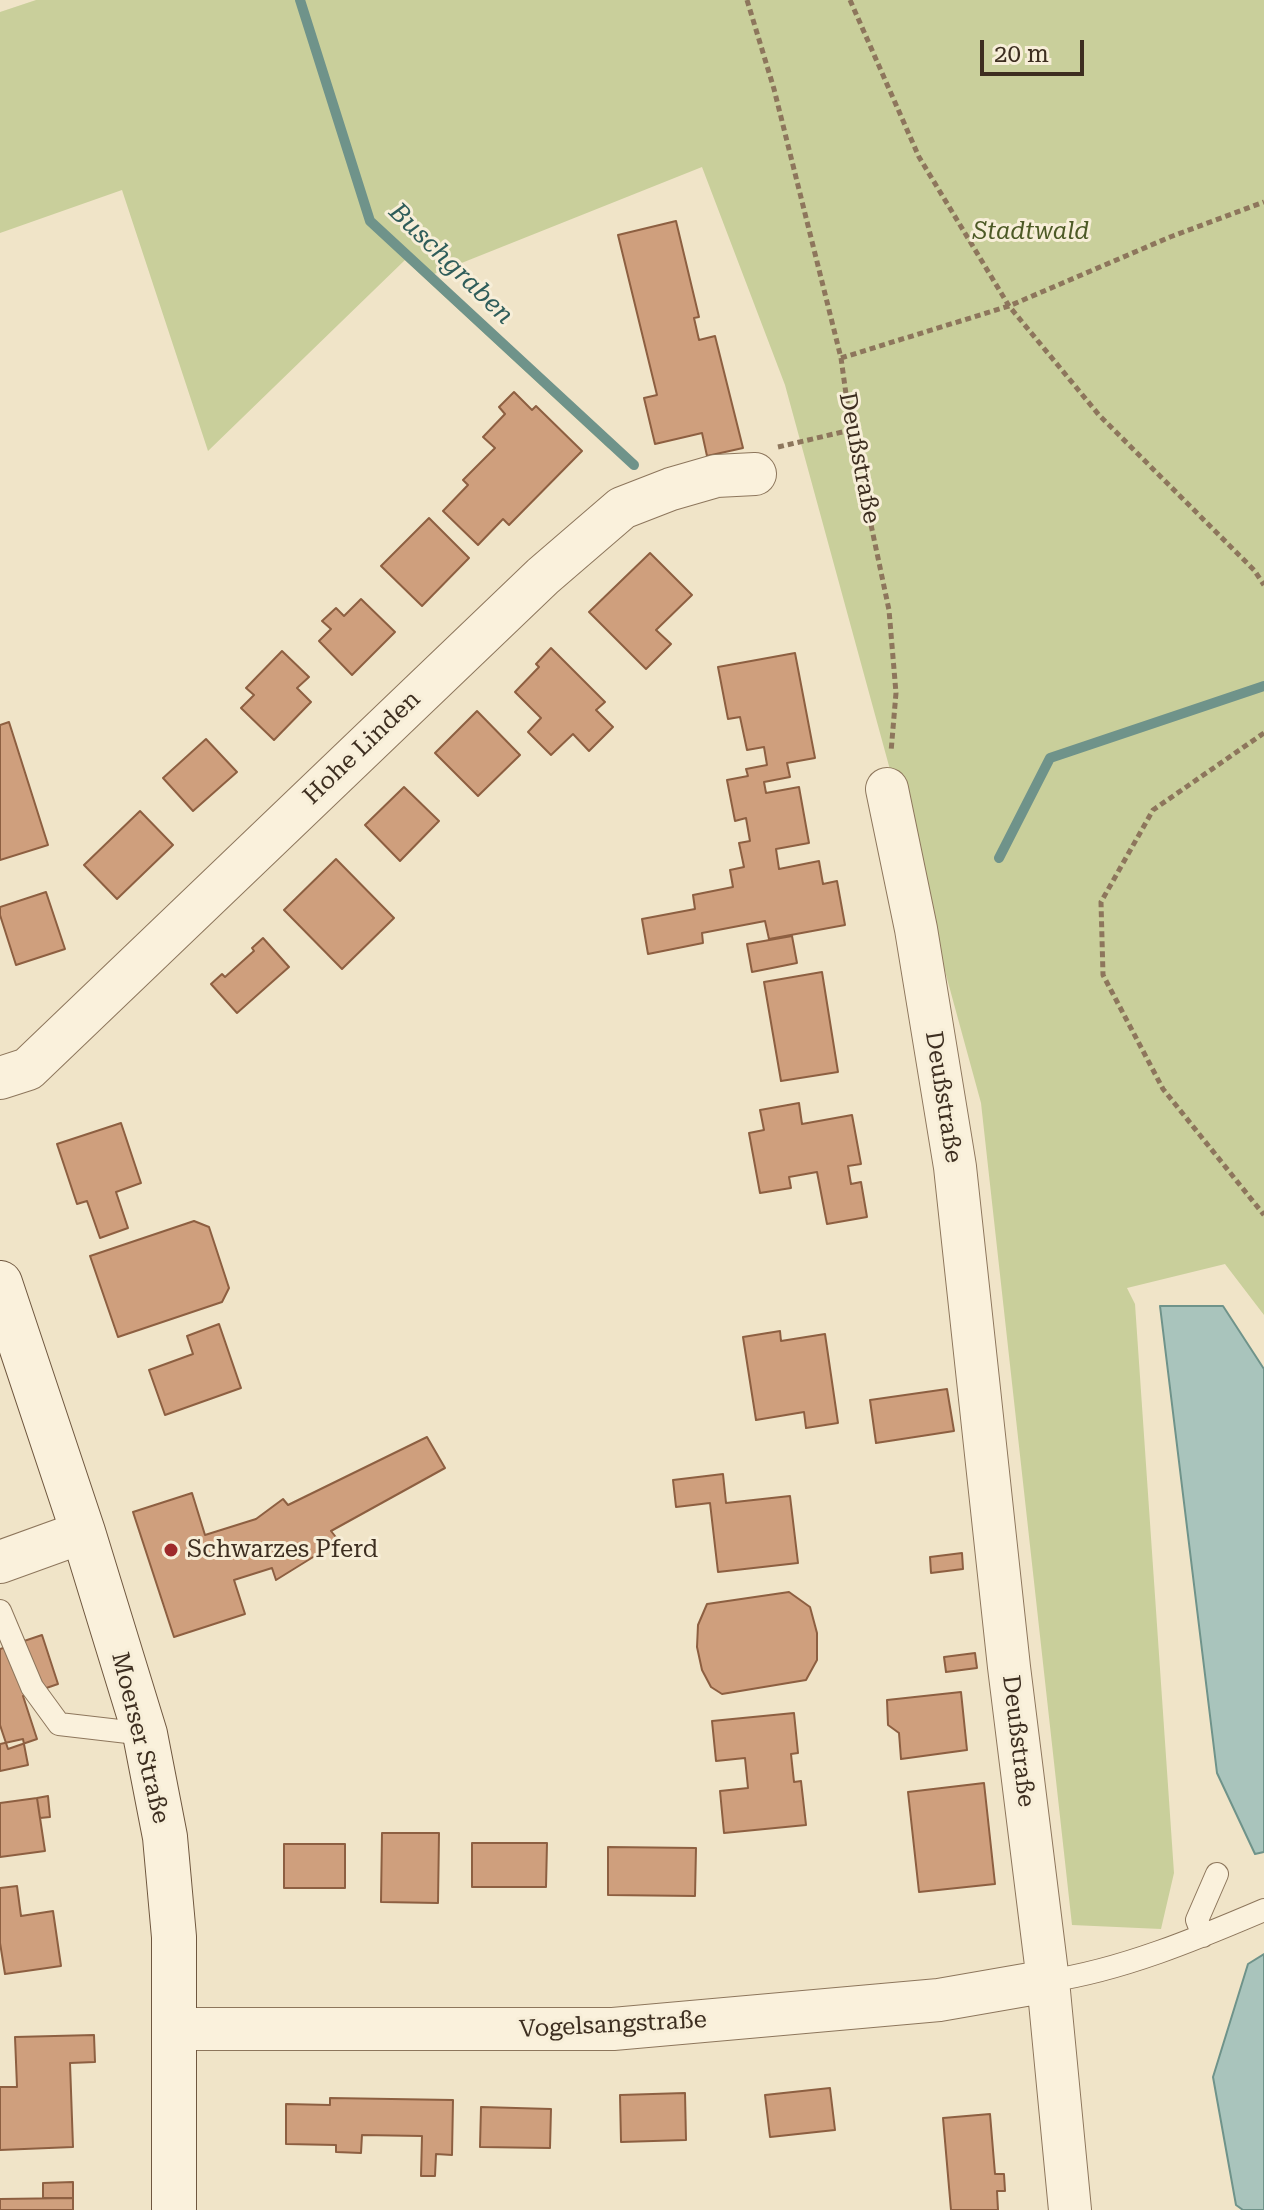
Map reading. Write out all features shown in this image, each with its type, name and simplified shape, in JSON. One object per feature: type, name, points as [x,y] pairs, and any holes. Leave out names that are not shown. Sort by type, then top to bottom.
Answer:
[{"type":"main road","name":"Moerser Straße","points":[[0,1283],[83,1532],[145,1734],[165,1837],[174,1937],[174,2210]]},
{"type":"street","name":"Hohe Linden","points":[[0,1078],[28,1069],[543,576],[622,508],[716,476],[755,474]]},
{"type":"street","name":"Deußstraße","points":[[887,789],[916,929],[955,1167],[1009,1667],[1048,1981],[1070,2210]]},
{"type":"street","points":[[0,1562],[83,1532]]},
{"type":"street","name":"Vogelsangstraße","points":[[176,2029],[613,2029],[939,2000],[1048,1981]]},
{"type":"lane","points":[[0,1611],[32,1687],[59,1724],[145,1734]]},
{"type":"lane","points":[[1203,1936],[1197,1920],[1217,1874]]},
{"type":"lane","points":[[1048,1981],[1075,1977],[1203,1936],[1264,1910]]},
{"type":"path","name":"Deußstraße","points":[[747,0],[774,89],[841,358],[851,430],[889,610],[896,693],[887,789]]},
{"type":"path","points":[[850,0],[919,157],[1009,306],[1099,415],[1254,570],[1264,585]]},
{"type":"path","points":[[841,358],[1009,306],[1170,237],[1264,202]]},
{"type":"path","points":[[755,474],[770,448],[851,430]]},
{"type":"path","points":[[1264,733],[1153,810],[1101,902],[1103,975],[1163,1089],[1264,1215]]},
{"type":"green space","name":"Stadtwald","points":[[36,0],[1264,0],[1264,1315],[1225,1264],[1127,1288],[1135,1304],[1174,1873],[1161,1929],[1072,1925],[981,1103],[785,385],[702,167],[434,274],[625,454],[608,448],[405,260],[208,451],[122,190],[0,233],[0,12]]},
{"type":"water","points":[[1160,1306],[1223,1306],[1264,1369],[1264,1852],[1255,1854],[1217,1773]]},
{"type":"water","points":[[1264,1954],[1264,2210],[1243,2210],[1236,2205],[1213,2077],[1248,1964]]},
{"type":"building","points":[[676,221],[699,317],[694,318],[699,340],[715,336],[743,448],[707,456],[702,433],[655,444],[644,398],[657,395],[618,235]]},
{"type":"building","points":[[514,392],[532,410],[536,406],[582,451],[509,525],[503,519],[478,545],[443,511],[468,485],[463,480],[495,448],[483,437],[505,414],[499,407]]},
{"type":"building","points":[[429,518],[469,558],[422,606],[381,566]]},
{"type":"building","points":[[650,553],[692,595],[656,630],[671,644],[646,669],[589,612]]},
{"type":"building","points":[[361,599],[395,632],[352,675],[319,641],[331,629],[322,621],[336,608],[344,616]]},
{"type":"building","points":[[551,648],[605,702],[596,710],[613,727],[589,751],[573,734],[551,755],[528,732],[541,718],[515,692],[539,667],[536,664]]},
{"type":"building","points":[[282,651],[309,677],[297,688],[311,702],[274,740],[241,708],[254,695],[246,688]]},
{"type":"building","points":[[795,653],[815,758],[787,763],[790,777],[764,782],[766,793],[799,787],[809,843],[776,849],[779,869],[819,861],[823,884],[837,881],[845,925],[769,939],[765,921],[702,933],[703,943],[648,954],[642,919],[695,909],[693,895],[733,887],[730,870],[744,867],[739,843],[750,841],[746,818],[735,821],[727,780],[748,776],[746,769],[767,765],[764,747],[747,750],[740,717],[728,719],[718,667]]},
{"type":"building","points":[[477,711],[520,755],[478,796],[435,753]]},
{"type":"building","points":[[9,722],[48,845],[0,860],[0,725]]},
{"type":"building","points":[[206,739],[237,772],[193,811],[163,778]]},
{"type":"building","points":[[404,787],[439,821],[400,861],[365,825]]},
{"type":"building","points":[[140,811],[173,845],[117,899],[84,865]]},
{"type":"building","points":[[336,859],[394,918],[342,969],[284,910]]},
{"type":"building","points":[[46,892],[65,949],[16,965],[0,907]]},
{"type":"building","points":[[792,936],[797,963],[752,972],[747,944]]},
{"type":"building","points":[[263,938],[289,967],[237,1013],[211,984],[222,974],[225,977],[254,951],[252,948]]},
{"type":"building","points":[[822,972],[838,1072],[781,1081],[764,982]]},
{"type":"building","points":[[799,1103],[802,1124],[852,1115],[861,1164],[848,1166],[851,1184],[861,1182],[867,1217],[827,1224],[817,1172],[789,1177],[791,1188],[760,1193],[749,1133],[764,1130],[760,1110]]},
{"type":"building","points":[[121,1123],[141,1183],[116,1192],[128,1228],[100,1238],[87,1201],[77,1204],[57,1144]]},
{"type":"building","points":[[194,1221],[209,1227],[229,1288],[222,1302],[118,1337],[90,1256]]},
{"type":"building","points":[[219,1324],[241,1388],[165,1415],[149,1370],[193,1354],[187,1336]]},
{"type":"building","points":[[780,1331],[781,1341],[825,1334],[838,1423],[806,1428],[804,1412],[756,1420],[743,1337]]},
{"type":"building","points":[[947,1389],[954,1431],[876,1443],[870,1400]]},
{"type":"building","points":[[427,1437],[445,1468],[331,1531],[339,1541],[276,1580],[272,1568],[234,1580],[245,1614],[174,1637],[133,1512],[192,1493],[205,1535],[256,1519],[283,1499],[288,1505]]},
{"type":"building","points":[[723,1474],[726,1503],[790,1496],[798,1563],[718,1572],[710,1503],[676,1507],[673,1480]]},
{"type":"building","points":[[962,1553],[963,1569],[931,1573],[930,1557]]},
{"type":"building","points":[[789,1592],[810,1607],[817,1633],[817,1660],[806,1680],[722,1694],[711,1687],[702,1670],[697,1647],[698,1625],[707,1604]]},
{"type":"building","points":[[42,1635],[58,1684],[23,1696],[37,1739],[8,1749],[0,1725],[0,1649]]},
{"type":"building","points":[[975,1653],[977,1668],[946,1672],[944,1657]]},
{"type":"building","points":[[961,1692],[967,1750],[901,1759],[899,1733],[888,1725],[887,1700]]},
{"type":"building","points":[[794,1713],[798,1753],[791,1754],[794,1782],[801,1781],[806,1825],[724,1833],[720,1791],[748,1788],[745,1758],[716,1761],[712,1721]]},
{"type":"building","points":[[23,1739],[28,1765],[0,1771],[0,1744]]},
{"type":"building","points":[[984,1783],[995,1884],[919,1892],[908,1792]]},
{"type":"building","points":[[48,1796],[50,1817],[40,1818],[37,1798]]},
{"type":"building","points":[[37,1798],[45,1851],[0,1857],[0,1803]]},
{"type":"building","points":[[382,1833],[439,1833],[438,1903],[381,1902]]},
{"type":"building","points":[[472,1843],[547,1843],[546,1887],[472,1887]]},
{"type":"building","points":[[284,1844],[345,1844],[345,1888],[284,1888]]},
{"type":"building","points":[[608,1847],[696,1848],[695,1896],[608,1895]]},
{"type":"building","points":[[17,1886],[21,1916],[53,1911],[61,1966],[5,1974],[0,1943],[0,1888]]},
{"type":"building","points":[[94,2035],[95,2062],[70,2063],[73,2147],[0,2150],[0,2087],[17,2087],[15,2037]]},
{"type":"building","points":[[830,2088],[835,2130],[770,2137],[765,2095]]},
{"type":"building","points":[[685,2093],[686,2140],[621,2142],[620,2095]]},
{"type":"building","points":[[330,2098],[453,2100],[452,2155],[436,2154],[435,2176],[421,2176],[422,2136],[362,2135],[361,2153],[336,2152],[336,2145],[286,2144],[286,2104],[330,2105]]},
{"type":"building","points":[[481,2107],[551,2109],[550,2148],[480,2147]]},
{"type":"building","points":[[990,2114],[995,2174],[1004,2174],[1005,2191],[997,2191],[998,2210],[951,2210],[943,2118]]},
{"type":"building","points":[[73,2182],[73,2198],[43,2198],[43,2183]]},
{"type":"building","points":[[73,2198],[73,2210],[0,2210],[0,2199]]},
{"type":"waterway","name":"Buschgraben","points":[[300,0],[370,221],[634,465]]},
{"type":"waterway","points":[[999,858],[1050,758],[1264,686]]},
{"type":"place","name":"Schwarzes Pferd","points":[[171,1550]]}]
